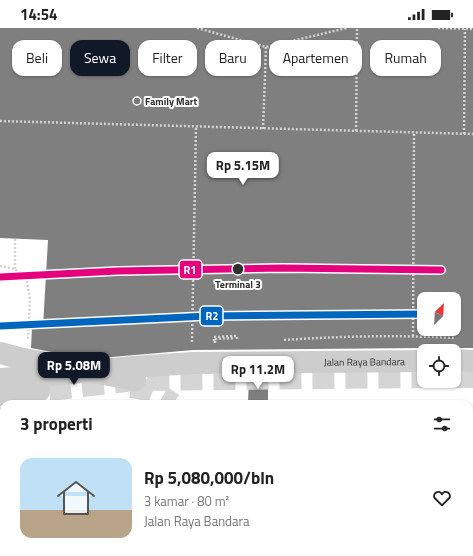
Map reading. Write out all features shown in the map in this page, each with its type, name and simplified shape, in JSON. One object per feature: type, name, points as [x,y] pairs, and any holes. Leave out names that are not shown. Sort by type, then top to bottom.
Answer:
[{"type":"street","points":[[0,353],[135,380]]},
{"type":"street","points":[[461,360],[473,361]]},
{"type":"street","name":"Jalan Raya Bandara","points":[[4,389],[132,367],[193,363],[417,361]]},
{"type":"street","points":[[4,389],[48,390]]},
{"type":"path","points":[[197,28],[266,47],[347,28]]},
{"type":"path","points":[[356,131],[357,28]]},
{"type":"path","points":[[438,28],[473,29]]},
{"type":"path","points":[[464,134],[465,29]]},
{"type":"path","points":[[263,129],[266,47]]},
{"type":"path","points":[[0,121],[473,134]]},
{"type":"path","points":[[192,345],[196,127]]},
{"type":"path","points":[[413,336],[414,133]]},
{"type":"path","points":[[15,239],[15,269]]},
{"type":"path","points":[[0,266],[15,269],[27,282],[30,299],[26,359]]},
{"type":"path","points":[[235,338],[215,338],[236,336],[237,342]]},
{"type":"building","points":[[0,28],[473,28],[473,348],[461,348],[461,344],[417,344],[417,348],[193,350],[89,359],[31,348],[32,327],[43,327],[48,240],[0,238]]},
{"type":"building","points":[[249,375],[268,375],[268,400],[248,400]]},
{"type":"tunnel","points":[[49,390],[135,380],[417,377]]},
{"type":"tunnel","points":[[461,377],[473,377]]},
{"type":"tunnel","points":[[131,387],[153,392],[167,400]]},
{"type":"transit line","name":"R1","points":[[0,277],[118,271],[283,268],[441,270]]},
{"type":"transit line","name":"R2","points":[[0,326],[208,316],[417,314]]},
{"type":"place","name":"Family Mart","points":[[137,101]]},
{"type":"place","name":"Terminal 3","points":[[238,269]]}]
